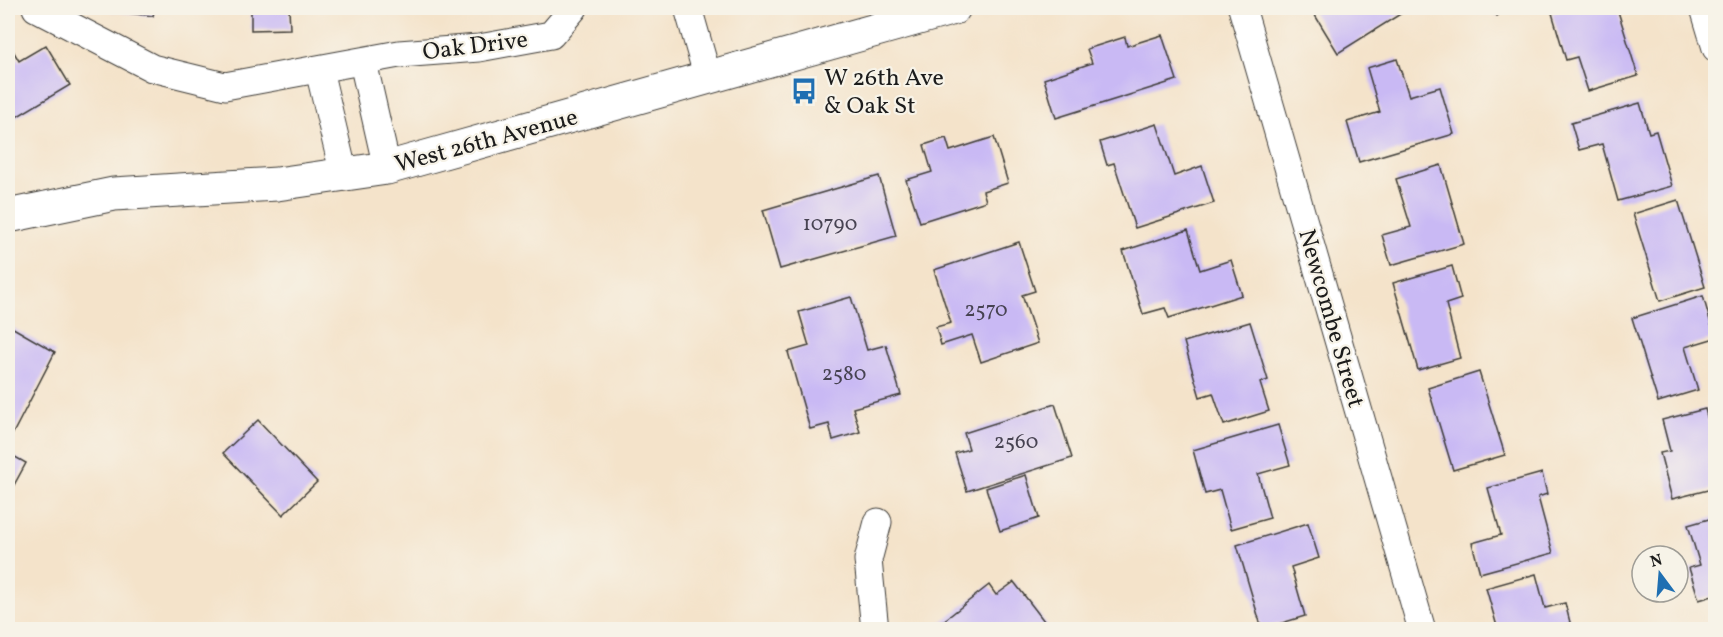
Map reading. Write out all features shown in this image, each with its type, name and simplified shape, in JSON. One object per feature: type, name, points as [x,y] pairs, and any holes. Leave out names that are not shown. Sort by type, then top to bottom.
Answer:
[{"type":"street","name":"Oak Drive","points":[[36,8],[152,68],[225,86],[399,54],[480,48],[551,35],[574,8]]},
{"type":"street","points":[[688,8],[708,78]]},
{"type":"street","name":"West 26th Avenue","points":[[8,216],[114,194],[277,184],[387,168],[954,8]]},
{"type":"street","name":"Newcombe Street","points":[[1242,8],[1422,630]]},
{"type":"street","points":[[1704,8],[1716,48]]},
{"type":"street","points":[[363,62],[387,168]]},
{"type":"street","points":[[319,70],[344,175]]},
{"type":"street","points":[[875,630],[868,560],[878,522]]},
{"type":"building","points":[[111,8],[155,8],[153,16],[110,11]]},
{"type":"building","points":[[251,8],[289,8],[290,29],[251,30]]},
{"type":"building","points":[[1321,8],[1410,8],[1338,53],[1313,12]]},
{"type":"building","points":[[1486,8],[1504,8],[1497,16]]},
{"type":"building","points":[[1570,8],[1617,8],[1638,76],[1588,91],[1577,57],[1566,60],[1552,13]]},
{"type":"building","points":[[1162,35],[1177,80],[1056,118],[1044,79],[1092,63],[1087,49],[1125,37],[1127,46]]},
{"type":"building","points":[[8,42],[19,61],[46,45],[70,85],[8,122]]},
{"type":"building","points":[[1397,59],[1409,96],[1440,87],[1454,134],[1359,162],[1347,122],[1380,112],[1367,68]]},
{"type":"building","points":[[1640,103],[1649,133],[1656,131],[1672,186],[1618,201],[1602,144],[1579,150],[1571,123]]},
{"type":"building","points":[[1157,124],[1174,176],[1202,166],[1214,203],[1135,228],[1114,163],[1107,165],[1100,142]]},
{"type":"building","points":[[994,137],[1008,183],[983,191],[986,201],[920,222],[906,180],[932,172],[924,145],[946,138],[950,151]]},
{"type":"building","points":[[1441,165],[1464,244],[1391,265],[1382,235],[1411,227],[1396,179]]},
{"type":"building","points":[[879,176],[896,236],[780,269],[763,210]]},
{"type":"building","points":[[1678,200],[1705,287],[1660,301],[1633,214]]},
{"type":"building","points":[[1188,230],[1200,270],[1231,260],[1242,295],[1169,318],[1165,308],[1143,314],[1123,251]]},
{"type":"building","points":[[1019,242],[1035,291],[1022,295],[1038,343],[981,362],[972,335],[941,345],[936,327],[951,323],[934,270]]},
{"type":"building","points":[[1452,266],[1461,299],[1446,304],[1460,358],[1418,370],[1393,283]]},
{"type":"building","points":[[1703,296],[1715,338],[1685,347],[1698,390],[1658,402],[1632,318]]},
{"type":"building","points":[[851,297],[867,350],[886,345],[901,395],[853,408],[860,432],[833,440],[829,424],[810,429],[788,352],[809,346],[799,312]]},
{"type":"building","points":[[1250,322],[1268,380],[1260,383],[1269,411],[1224,425],[1213,393],[1200,397],[1184,342]]},
{"type":"building","points":[[8,325],[55,352],[8,443]]},
{"type":"building","points":[[1479,372],[1505,455],[1453,470],[1428,388]]},
{"type":"building","points":[[1055,404],[1072,458],[967,491],[955,453],[969,449],[964,433]]},
{"type":"building","points":[[1705,409],[1716,449],[1716,488],[1672,499],[1660,453],[1670,451],[1662,420]]},
{"type":"building","points":[[258,420],[317,482],[283,515],[223,453]]},
{"type":"building","points":[[1278,425],[1290,465],[1258,474],[1270,518],[1231,529],[1220,490],[1205,494],[1193,450]]},
{"type":"building","points":[[8,453],[26,463],[8,496]]},
{"type":"building","points":[[1542,473],[1547,494],[1538,497],[1553,553],[1480,573],[1472,543],[1501,535],[1488,488]]},
{"type":"building","points":[[1026,475],[1039,518],[1000,531],[986,488]]},
{"type":"building","points":[[1716,517],[1716,595],[1699,600],[1690,568],[1700,565],[1688,525]]},
{"type":"building","points":[[1308,523],[1319,558],[1291,567],[1305,616],[1262,629],[1237,545]]},
{"type":"building","points":[[1536,574],[1545,608],[1565,603],[1572,630],[1498,630],[1486,588]]},
{"type":"building","points":[[1014,582],[1051,630],[932,630],[989,585],[996,595]]},
{"type":"place","name":"W 26th Ave & Oak St","points":[[804,91]]}]
